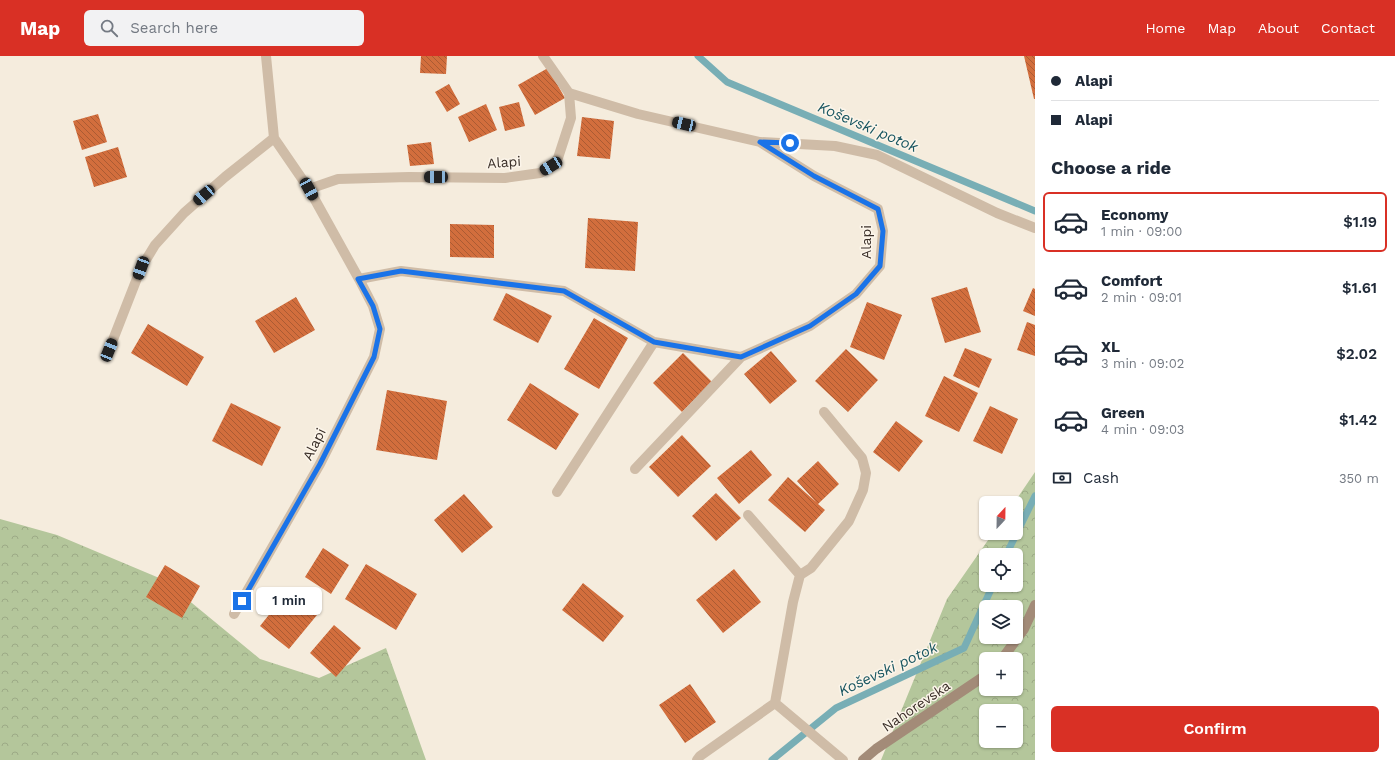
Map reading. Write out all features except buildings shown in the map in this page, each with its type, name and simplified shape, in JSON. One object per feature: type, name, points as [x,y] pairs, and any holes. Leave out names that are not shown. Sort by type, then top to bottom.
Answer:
[{"type":"street","name":"Alapi","points":[[234,614],[320,464],[374,357],[380,329],[373,306],[309,189],[274,138],[266,56]]},
{"type":"street","points":[[543,56],[570,93]]},
{"type":"street","name":"Alapi","points":[[309,189],[338,179],[409,177],[505,178],[540,173],[551,166],[558,158],[571,118],[570,93],[638,114],[760,142],[835,146],[877,155],[997,213],[1035,228]]},
{"type":"street","points":[[109,350],[141,268],[155,245],[184,213],[225,177],[274,138]]},
{"type":"street","name":"Alapi","points":[[635,469],[741,357],[810,326],[856,294],[880,266],[883,231],[878,209],[814,176],[760,142]]},
{"type":"street","points":[[358,279],[401,271],[564,291],[654,342],[741,357]]},
{"type":"street","points":[[558,492],[654,342]]},
{"type":"street","points":[[697,760],[775,702],[793,602],[800,575],[811,568],[849,521],[863,490],[866,473],[862,458],[824,412]]},
{"type":"street","points":[[748,515],[800,575]]},
{"type":"street","points":[[1007,652],[1024,629],[1035,605]]},
{"type":"street","name":"Nahorevska","points":[[863,760],[876,749],[979,681]]},
{"type":"street","points":[[775,702],[843,760]]},
{"type":"green space","points":[[1035,472],[1035,760],[881,760],[947,599],[979,553],[979,592],[1023,592],[1023,548],[983,548],[988,540],[1023,540],[1023,496],[1019,496]]},
{"type":"green space","points":[[0,519],[57,535],[164,580],[260,659],[319,678],[386,648],[426,760],[0,760]]},
{"type":"waterway","name":"Koševski potok","points":[[698,56],[727,82],[1035,211]]},
{"type":"waterway","name":"Koševski potok","points":[[1009,548],[1035,496]]},
{"type":"waterway","name":"Koševski potok","points":[[772,760],[836,708],[964,648],[990,592]]},
{"type":"route","points":[[242,601],[320,464],[374,357],[380,329],[373,306],[358,279],[401,271],[564,291],[654,342],[741,357],[810,326],[856,294],[880,266],[883,231],[878,209],[814,176],[760,142],[790,143]]}]
